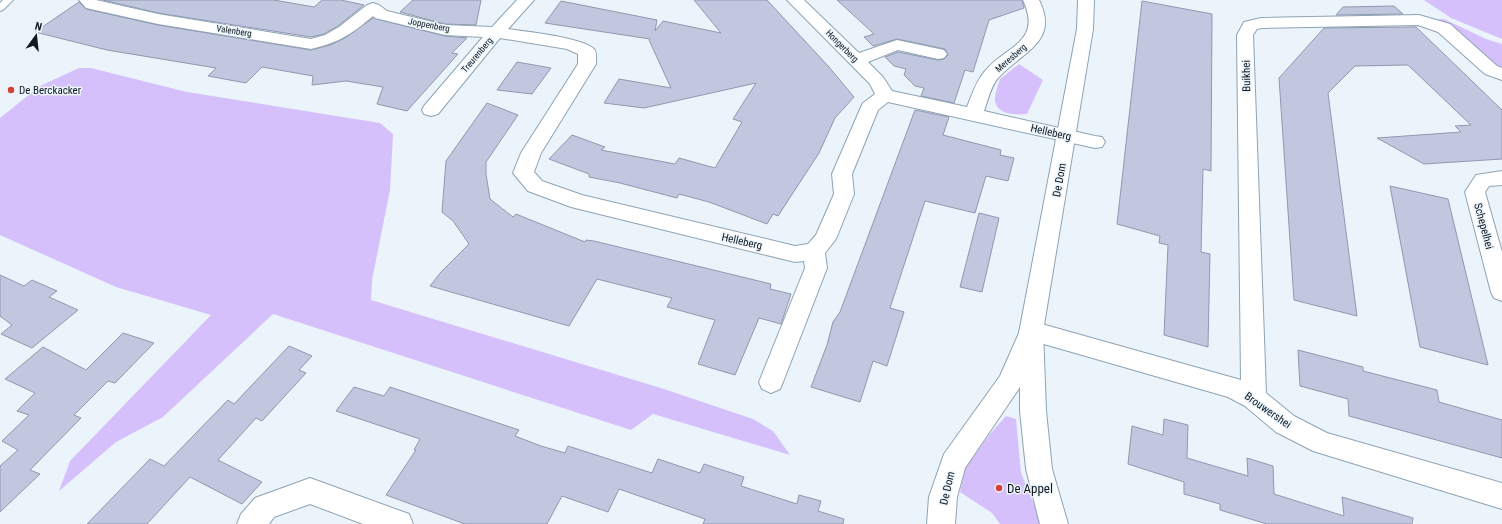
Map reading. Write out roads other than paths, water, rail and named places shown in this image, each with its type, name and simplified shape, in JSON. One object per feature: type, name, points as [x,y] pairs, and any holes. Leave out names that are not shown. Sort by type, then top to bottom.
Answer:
[{"type":"street","name":"Valenberg","points":[[87,0],[92,5],[158,19],[311,44],[326,41],[341,35],[375,4]]},
{"type":"street","name":"Treurenberg","points":[[431,110],[496,32],[526,0]]},
{"type":"street","name":"Hongerberg","points":[[795,0],[877,81],[886,95]]},
{"type":"street","name":"Meresberg","points":[[973,115],[991,74],[1022,50],[1033,37],[1038,22],[1035,6],[1032,0]]},
{"type":"street","points":[[1070,0],[1085,29]]},
{"type":"street","name":"De Dom","points":[[1054,524],[1039,469],[1033,411],[1031,331],[1085,29],[1086,0]]},
{"type":"street","name":"Joppenberg","points":[[375,4],[381,15],[445,30],[496,32]]},
{"type":"street","name":"Buikhei","points":[[1254,398],[1245,35],[1250,26],[1261,23],[1419,20],[1444,28],[1491,70],[1502,74]]},
{"type":"street","name":"Helleberg","points":[[496,32],[572,45],[587,52],[586,64],[530,153],[523,173],[535,186],[578,202],[795,254],[814,251]]},
{"type":"street","points":[[856,60],[896,45],[938,54]]},
{"type":"street","name":"Helleberg","points":[[886,95],[1095,142]]},
{"type":"street","points":[[771,382],[816,268],[814,251],[825,239],[844,194],[842,174],[870,107],[886,95]]},
{"type":"street","name":"Schepelhei","points":[[1502,178],[1483,180],[1475,192],[1502,292]]},
{"type":"street","name":"De Dom","points":[[941,524],[943,497],[953,463],[1010,382],[1031,331]]},
{"type":"street","name":"Brouwershei","points":[[1031,331],[1234,388],[1254,398],[1285,424],[1322,444],[1502,496]]},
{"type":"street","points":[[251,524],[265,507],[310,491],[399,524]]},
{"type":"lane","points":[[0,8],[8,0]]},
{"type":"place","name":"De Berckacker","points":[[11,90]]},
{"type":"place","name":"De Appel","points":[[999,488]]}]
